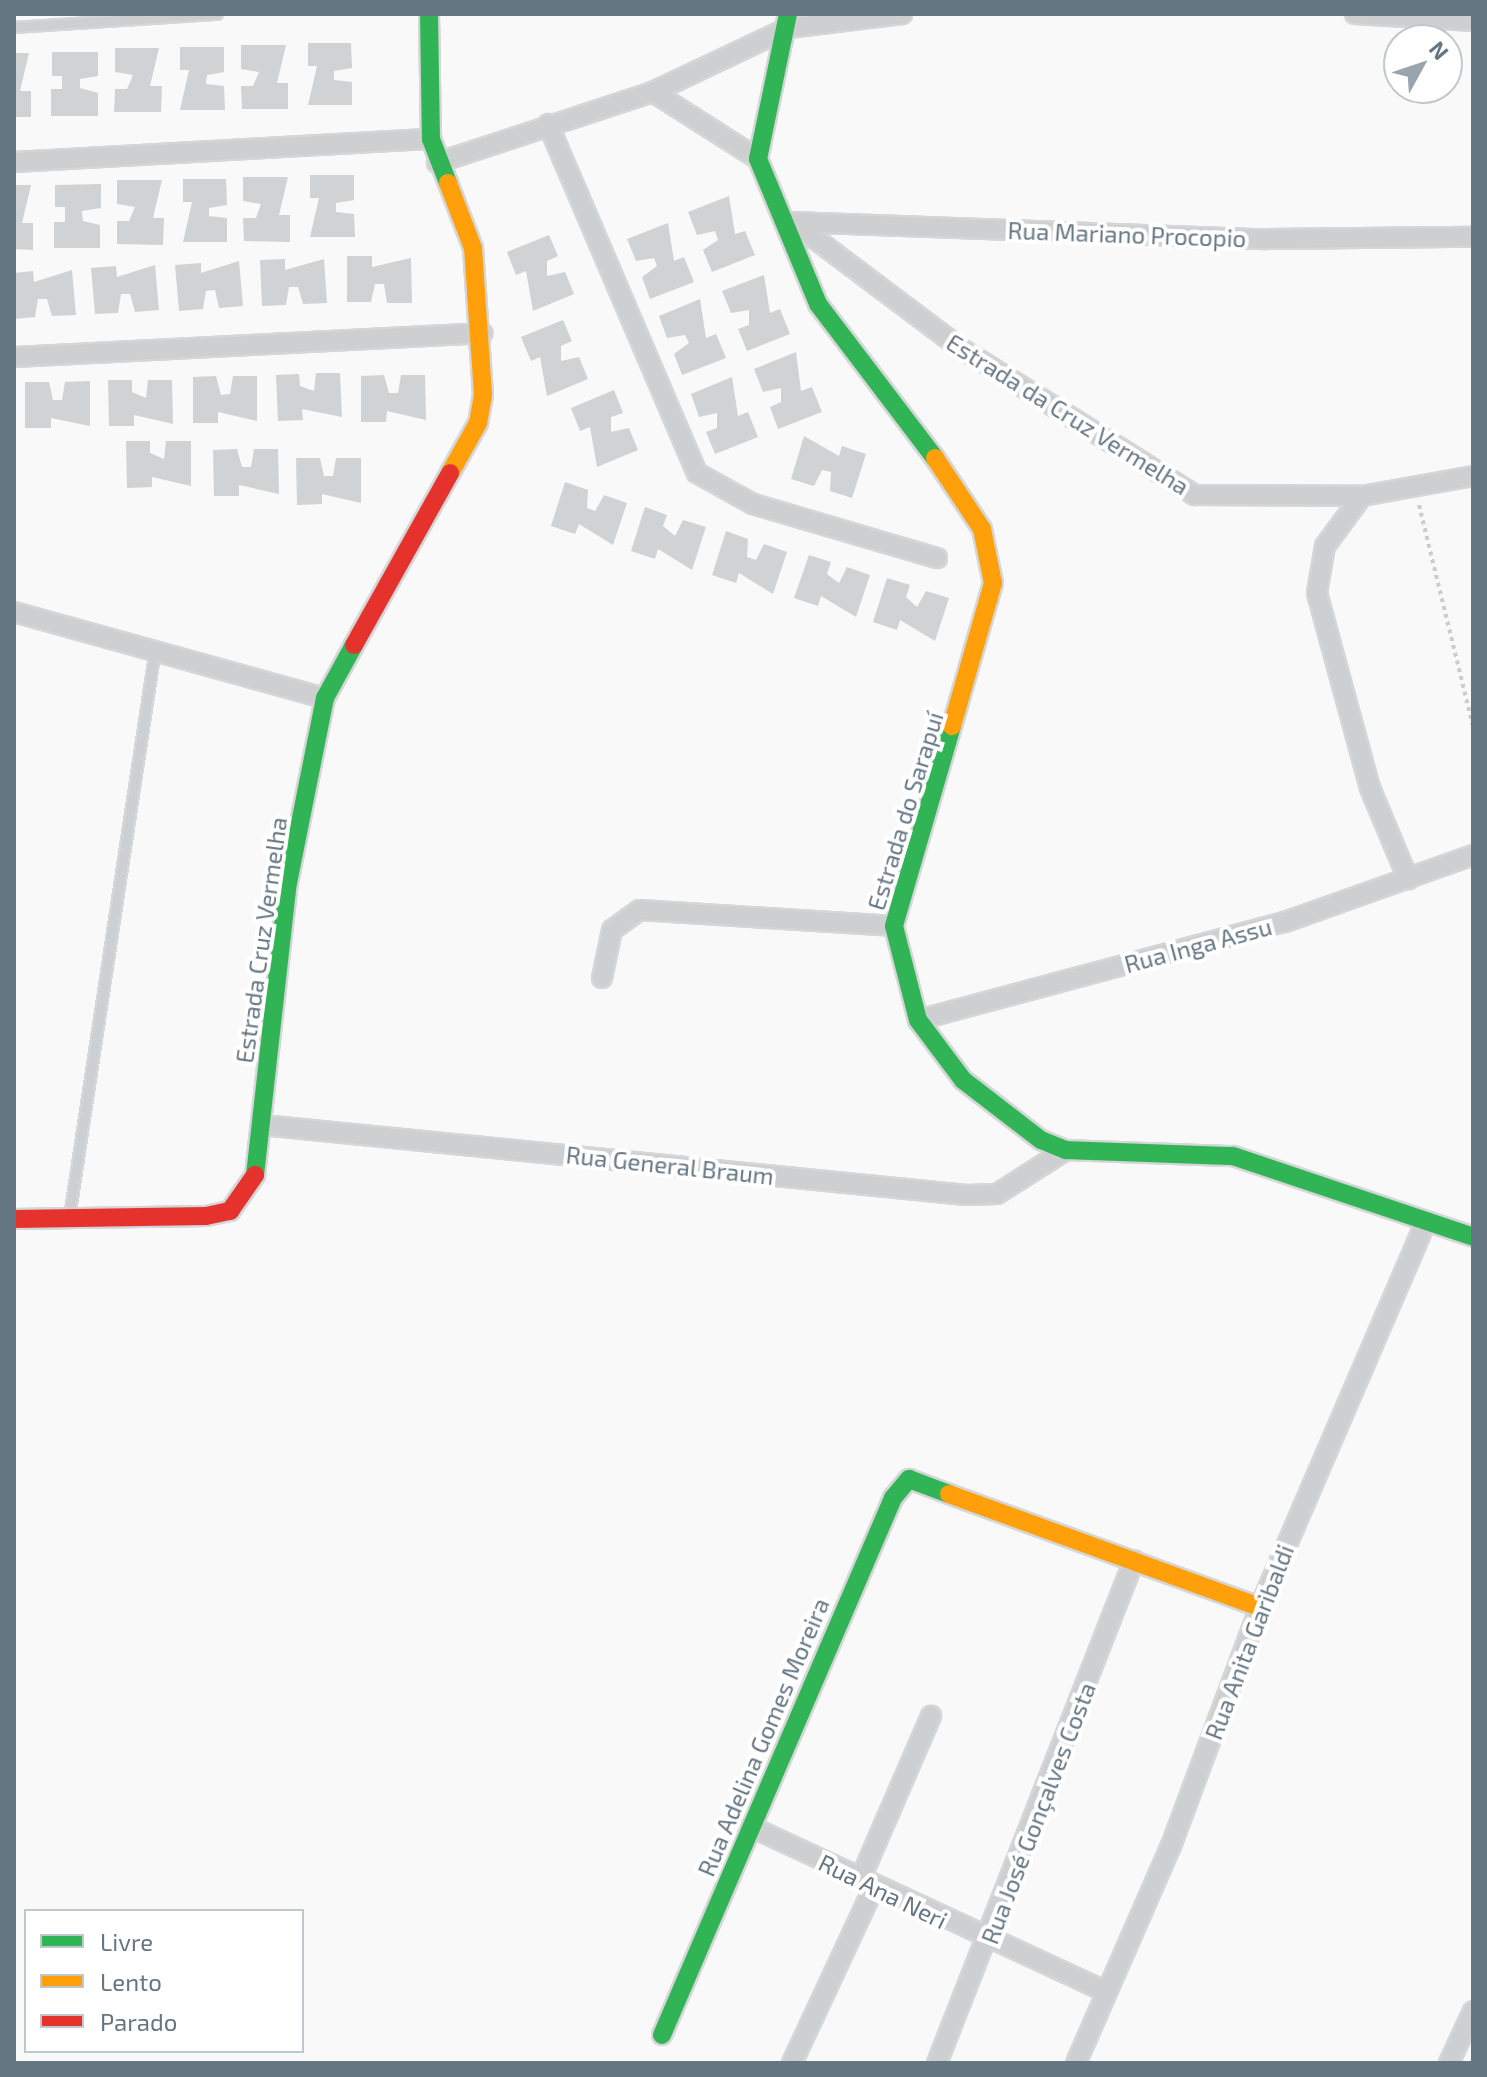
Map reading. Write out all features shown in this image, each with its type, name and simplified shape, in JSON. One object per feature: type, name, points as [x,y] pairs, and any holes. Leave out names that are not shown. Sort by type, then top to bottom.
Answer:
[{"type":"street","name":"Estrada Cruz Vermelha","points":[[14,1219],[230,1211],[254,1186],[288,883],[325,698],[478,423],[482,333],[473,248],[437,163],[431,139],[429,14]]},
{"type":"street","points":[[437,163],[653,92],[788,21],[902,14]]},
{"type":"street","points":[[1355,14],[1473,21]]},
{"type":"street","points":[[653,92],[758,159],[788,21]]},
{"type":"street","points":[[548,124],[697,473],[753,504],[937,558]]},
{"type":"street","points":[[14,162],[431,139]]},
{"type":"street","name":"Estrada do Sarapuí","points":[[758,159],[844,343],[967,501],[991,570],[987,618],[894,926],[918,1020],[997,1112],[1066,1150],[1233,1156],[1473,1237]]},
{"type":"street","name":"Rua Mariano Procopio","points":[[787,222],[1266,239],[1473,237]]},
{"type":"street","name":"Estrada da Cruz Vermelha","points":[[787,222],[915,317],[1087,421],[1177,487],[1235,500],[1362,496],[1415,484],[1473,476]]},
{"type":"street","points":[[14,357],[482,333]]},
{"type":"street","points":[[1362,496],[1325,546],[1317,593],[1370,788],[1408,879]]},
{"type":"street","points":[[14,612],[154,655],[325,698]]},
{"type":"street","name":"Rua Inga Assu","points":[[918,1020],[1285,922],[1473,855]]},
{"type":"street","points":[[602,978],[612,930],[640,910],[894,926]]},
{"type":"street","name":"Rua General Braum","points":[[262,1125],[967,1195],[997,1194],[1066,1150]]},
{"type":"street","name":"Rua Anita Garibaldi","points":[[1076,2063],[1171,1846],[1260,1607],[1426,1222]]},
{"type":"street","name":"Rua Adelina Gomes Moreira","points":[[662,2035],[749,1826],[893,1498],[909,1479],[927,1480],[1134,1560]]},
{"type":"street","points":[[1134,1560],[1260,1607]]},
{"type":"street","name":"Rua José Gonçalves Costa","points":[[937,2063],[989,1943],[1134,1560]]},
{"type":"street","points":[[792,2063],[867,1884],[931,1716]]},
{"type":"street","name":"Rua Ana Neri","points":[[749,1826],[989,1943],[1106,1992]]},
{"type":"street","points":[[1449,2063],[1473,2011]]},
{"type":"lane","points":[[14,27],[217,14]]},
{"type":"lane","points":[[68,1219],[154,655]]},
{"type":"path","points":[[1415,484],[1473,727]]},
{"type":"building","points":[[308,43],[351,43],[352,68],[334,71],[334,80],[352,82],[352,105],[308,105],[317,66],[308,66]]},
{"type":"building","points":[[241,45],[286,45],[277,83],[288,83],[288,109],[242,109],[241,86],[253,86],[259,72],[241,69]]},
{"type":"building","points":[[180,47],[224,47],[224,72],[207,75],[206,84],[224,86],[225,110],[180,110],[189,70],[180,70]]},
{"type":"building","points":[[115,48],[159,48],[150,86],[162,86],[161,112],[114,112],[115,89],[127,89],[133,75],[115,72]]},
{"type":"building","points":[[52,52],[98,52],[98,76],[80,79],[80,88],[98,93],[98,116],[51,116],[51,89],[62,89],[62,76],[52,76]]},
{"type":"building","points":[[14,53],[29,53],[20,91],[31,91],[31,117],[14,117]]},
{"type":"building","points":[[310,175],[354,175],[354,200],[336,203],[336,212],[354,214],[355,237],[310,237],[319,198],[310,198]]},
{"type":"building","points":[[243,177],[288,177],[279,215],[290,215],[290,242],[244,241],[243,218],[256,218],[261,204],[243,201]]},
{"type":"building","points":[[183,179],[226,179],[227,205],[209,208],[209,216],[227,218],[227,242],[183,242],[192,202],[183,202]]},
{"type":"building","points":[[117,180],[162,180],[153,218],[164,218],[163,245],[117,244],[117,221],[129,221],[135,207],[117,204]]},
{"type":"building","points":[[101,184],[101,208],[82,211],[83,221],[100,225],[100,248],[54,248],[54,222],[65,222],[65,207],[55,207],[55,185]]},
{"type":"building","points":[[14,185],[31,185],[22,223],[33,223],[33,250],[14,249]]},
{"type":"building","points":[[729,196],[735,234],[745,231],[755,255],[712,272],[703,250],[718,240],[715,231],[697,235],[688,212]]},
{"type":"building","points":[[668,223],[674,261],[684,257],[694,282],[650,299],[642,277],[657,266],[654,258],[636,261],[627,239]]},
{"type":"building","points":[[549,235],[558,256],[547,261],[547,276],[565,272],[574,294],[533,311],[526,271],[516,275],[507,252]]},
{"type":"building","points":[[347,256],[372,256],[372,267],[411,258],[412,303],[387,303],[384,284],[375,284],[371,302],[347,302]]},
{"type":"building","points":[[285,259],[285,270],[324,259],[327,303],[303,304],[298,287],[289,287],[286,305],[262,306],[260,260]]},
{"type":"building","points":[[239,261],[243,306],[219,308],[215,290],[206,291],[203,309],[179,311],[175,265],[201,263],[201,273]]},
{"type":"building","points":[[155,265],[159,310],[135,312],[130,294],[121,294],[118,313],[95,314],[91,268],[116,266],[117,277]]},
{"type":"building","points":[[72,270],[76,315],[52,316],[47,299],[38,299],[35,317],[14,319],[14,273],[33,271],[34,282]]},
{"type":"building","points":[[764,275],[770,313],[780,309],[790,334],[747,351],[738,329],[749,325],[749,310],[731,313],[722,291]]},
{"type":"building","points":[[700,299],[706,338],[716,334],[726,358],[682,375],[674,354],[689,343],[685,335],[667,338],[659,316]]},
{"type":"building","points":[[563,320],[572,341],[561,346],[561,361],[579,357],[588,379],[547,396],[540,357],[531,361],[521,337]]},
{"type":"building","points":[[796,352],[801,391],[812,387],[822,412],[778,429],[770,407],[781,402],[781,388],[763,392],[754,369]]},
{"type":"building","points":[[316,373],[340,373],[342,417],[302,409],[303,420],[278,421],[276,375],[299,374],[300,386],[314,391]]},
{"type":"building","points":[[384,375],[389,393],[398,393],[401,375],[425,375],[426,420],[387,411],[386,422],[361,422],[361,376]]},
{"type":"building","points":[[216,376],[221,395],[230,394],[233,376],[257,376],[257,421],[218,412],[218,423],[193,423],[193,377]]},
{"type":"building","points":[[732,377],[738,416],[748,412],[758,437],[715,454],[706,432],[717,428],[717,413],[699,417],[691,394]]},
{"type":"building","points":[[108,380],[132,380],[132,392],[146,398],[148,380],[172,380],[173,424],[134,415],[134,426],[109,426]]},
{"type":"building","points":[[90,381],[90,426],[51,418],[51,428],[25,428],[25,382],[49,382],[53,400],[62,400],[65,382]]},
{"type":"building","points":[[614,390],[623,413],[611,417],[611,432],[629,428],[638,450],[597,467],[590,427],[580,431],[571,408]]},
{"type":"building","points":[[804,436],[839,456],[842,446],[866,454],[852,498],[830,491],[831,472],[822,470],[814,486],[791,479]]},
{"type":"building","points":[[126,441],[150,441],[150,453],[164,459],[166,441],[191,441],[191,486],[152,477],[152,487],[127,488]]},
{"type":"building","points":[[237,449],[242,467],[251,467],[254,449],[278,449],[279,494],[239,485],[239,496],[214,496],[213,450]]},
{"type":"building","points":[[296,458],[320,458],[324,476],[333,476],[336,458],[361,458],[361,503],[322,494],[322,504],[297,505]]},
{"type":"building","points":[[565,482],[588,490],[587,508],[595,511],[604,495],[627,503],[613,545],[579,524],[575,534],[551,526]]},
{"type":"building","points":[[645,507],[667,515],[663,526],[675,536],[683,520],[706,527],[692,570],[658,549],[655,559],[631,551]]},
{"type":"building","points":[[726,531],[748,539],[747,557],[756,560],[764,544],[787,552],[773,594],[739,573],[736,583],[712,575]]},
{"type":"building","points":[[809,555],[831,562],[827,574],[839,583],[847,567],[870,575],[856,617],[821,596],[818,606],[794,598]]},
{"type":"building","points":[[887,578],[910,585],[906,597],[917,607],[926,591],[949,598],[935,641],[900,620],[897,630],[873,622]]},
{"type":"traffic: fast","points":[[429,14],[431,139],[448,183]]},
{"type":"traffic: fast","points":[[788,14],[758,159],[818,304],[935,458]]},
{"type":"traffic: fast","points":[[255,1175],[288,883],[325,698],[354,645]]},
{"type":"traffic: fast","points":[[952,726],[894,926],[918,1020],[963,1080],[1041,1140],[1066,1150],[1233,1156],[1473,1237]]},
{"type":"traffic: fast","points":[[662,2035],[893,1498],[909,1479],[949,1494]]},
{"type":"traffic: slow","points":[[448,183],[473,248],[483,395],[478,423],[450,473]]},
{"type":"traffic: slow","points":[[935,458],[982,529],[993,583],[952,726]]},
{"type":"traffic: slow","points":[[949,1494],[1260,1607]]},
{"type":"traffic: jam","points":[[354,645],[450,473]]},
{"type":"traffic: jam","points":[[14,1219],[206,1216],[230,1211],[255,1175]]}]
